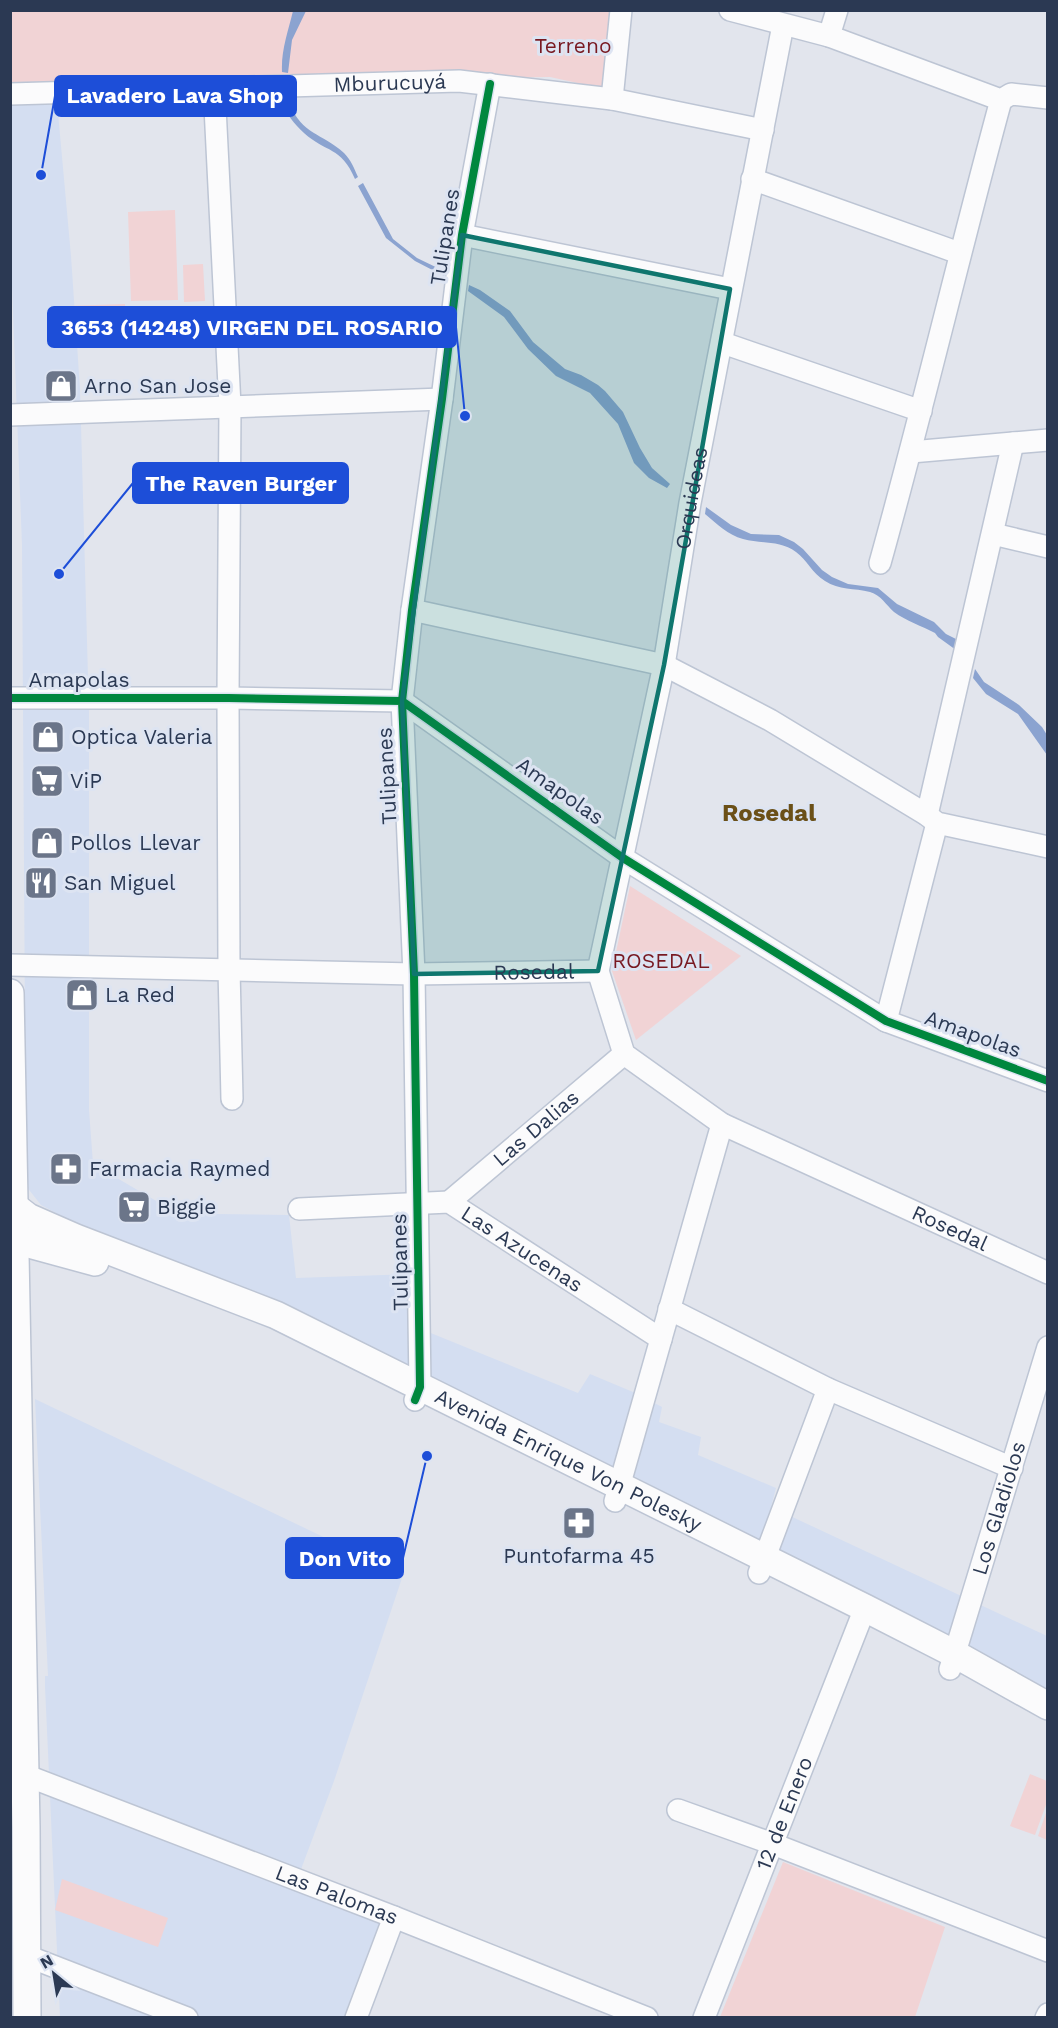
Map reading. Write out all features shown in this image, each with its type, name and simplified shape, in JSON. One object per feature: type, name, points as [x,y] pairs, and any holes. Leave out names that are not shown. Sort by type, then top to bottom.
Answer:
[{"type":"main road","points":[[10,993],[25,1775],[18,1842],[27,1956],[27,2018]]},
{"type":"main road","name":"Avenida Enrique Von Polesky","points":[[13,1219],[28,1244],[108,1266],[211,1305],[417,1393],[1047,1707]]},
{"type":"main road","name":"Avenida Enrique Von Polesky","points":[[953,1662],[1047,1724]]},
{"type":"street","points":[[612,99],[621,10]]},
{"type":"street","points":[[730,10],[829,36],[1000,100]]},
{"type":"street","points":[[829,36],[837,10]]},
{"type":"street","name":"Orquideas","points":[[598,971],[664,665],[690,503],[723,343],[730,290],[783,25]]},
{"type":"street","name":"Mburucuyá","points":[[10,94],[459,81],[612,99],[763,130]]},
{"type":"street","name":"Tulipanes","points":[[417,1393],[414,974],[402,701],[462,235],[490,84]]},
{"type":"street","points":[[214,87],[230,406],[228,698],[232,1099]]},
{"type":"street","points":[[880,563],[1000,100],[1011,94],[1047,98]]},
{"type":"street","points":[[752,179],[959,253]]},
{"type":"street","points":[[462,235],[730,290]]},
{"type":"street","points":[[723,343],[921,411]]},
{"type":"street","points":[[10,415],[442,399]]},
{"type":"street","points":[[910,452],[1047,440]]},
{"type":"street","points":[[886,1021],[1013,443]]},
{"type":"street","points":[[993,534],[1047,547]]},
{"type":"street","points":[[412,610],[664,665],[770,720],[932,819],[1047,848]]},
{"type":"street","name":"Amapolas","points":[[10,698],[402,701],[623,858],[886,1021],[1047,1081]]},
{"type":"street","name":"Rosedal","points":[[10,965],[414,974],[598,971],[624,1054],[722,1124],[1047,1273]]},
{"type":"street","name":"Las Dalias","points":[[449,1202],[624,1054]]},
{"type":"street","points":[[617,1493],[722,1124]]},
{"type":"street","name":"Las Azucenas","points":[[298,1209],[449,1202],[661,1339]]},
{"type":"street","points":[[669,1309],[828,1389],[1012,1468]]},
{"type":"street","name":"Los Gladiolos","points":[[953,1662],[1047,1347]]},
{"type":"street","points":[[762,1565],[828,1389]]},
{"type":"street","name":"12 de Enero","points":[[704,2018],[862,1615]]},
{"type":"street","name":"Las Palomas","points":[[25,1775],[394,1917],[647,2018]]},
{"type":"street","points":[[678,1810],[773,1844],[1047,1951]]},
{"type":"street","points":[[356,2018],[394,1917]]},
{"type":"street","points":[[27,1956],[187,2018]]},
{"type":"highlighted area","points":[[462,235],[730,289],[664,665],[598,971],[414,974],[402,701]]},
{"type":"shaded area","points":[[10,11],[63,81],[57,102],[80,389],[89,713],[89,1110],[93,1164],[182,1216],[289,1215],[296,1278],[414,1274],[416,1327],[578,1393],[590,1374],[662,1407],[659,1422],[701,1437],[698,1455],[776,1488],[771,1507],[1047,1636],[1047,1696],[71,1221],[41,1205],[26,1186],[22,545],[11,260]]},
{"type":"shaded area","points":[[35,1399],[403,1575],[334,1781],[294,1888],[384,1924],[348,2017],[60,2017]]},
{"type":"green space","name":"Terreno","points":[[10,11],[612,11],[605,89],[550,77],[11,82]]},
{"type":"green space","points":[[175,210],[178,300],[131,301],[128,212]]},
{"type":"green space","points":[[203,264],[205,301],[184,302],[183,265]]},
{"type":"green space","points":[[125,304],[126,332],[67,334],[66,306]]},
{"type":"green space","name":"ROSEDAL","points":[[630,886],[741,956],[636,1040],[612,971]]},
{"type":"green space","points":[[1030,1774],[1047,1781],[1047,1802],[1035,1835],[1010,1826]]},
{"type":"green space","points":[[1047,1810],[1048,1840],[1038,1836]]},
{"type":"green space","points":[[783,1862],[945,1927],[915,2017],[720,2017]]},
{"type":"green space","points":[[62,1879],[168,1918],[158,1947],[55,1910]]},
{"type":"water","points":[[293,11],[306,11],[292,40],[288,73],[282,72],[283,56]]},
{"type":"water","points":[[281,103],[289,103],[294,114],[306,128],[344,153],[358,177],[355,179],[350,168],[339,155],[300,130]]},
{"type":"water","points":[[363,183],[393,239],[417,258],[446,272],[444,276],[415,261],[386,238],[358,186]]},
{"type":"water","points":[[469,285],[510,311],[533,342],[565,369],[581,375],[605,391],[623,412],[652,468],[670,484],[667,488],[649,478],[634,463],[618,424],[590,393],[556,376],[528,349],[504,317],[468,291]]},
{"type":"water","points":[[706,507],[731,525],[751,534],[779,535],[794,542],[832,577],[848,584],[878,588],[897,604],[934,622],[946,634],[958,640],[956,650],[935,633],[894,612],[874,593],[841,587],[825,581],[790,548],[750,541],[732,535],[705,514]]},
{"type":"water","points":[[975,669],[984,682],[1019,705],[1042,727],[1047,735],[1047,755],[1018,714],[986,694],[973,678]]},
{"type":"cycle path","points":[[415,1400],[420,1387],[414,974],[402,701],[462,235],[490,84]]},
{"type":"cycle path","points":[[10,698],[402,701],[623,858],[886,1021],[1048,1081]]},
{"type":"place","name":"Lavadero Lava Shop","points":[[41,175]]},
{"type":"place","name":"Arno San Jose","points":[[61,386]]},
{"type":"place","name":"3653 (14248) VIRGEN DEL ROSARIO","points":[[465,416]]},
{"type":"place","name":"The Raven Burger","points":[[59,574]]},
{"type":"place","name":"Optica Valeria","points":[[48,737]]},
{"type":"place","name":"ViP","points":[[47,781]]},
{"type":"place","name":"Pollos Llevar","points":[[47,843]]},
{"type":"place","name":"San Miguel","points":[[41,883]]},
{"type":"place","name":"La Red","points":[[82,995]]},
{"type":"place","name":"Farmacia Raymed","points":[[66,1169]]},
{"type":"place","name":"Biggie","points":[[134,1207]]},
{"type":"place","name":"Don Vito","points":[[427,1456]]},
{"type":"place","name":"Puntofarma 45","points":[[579,1523]]},
{"type":"district","name":"Rosedal","points":[[769,813]]}]
